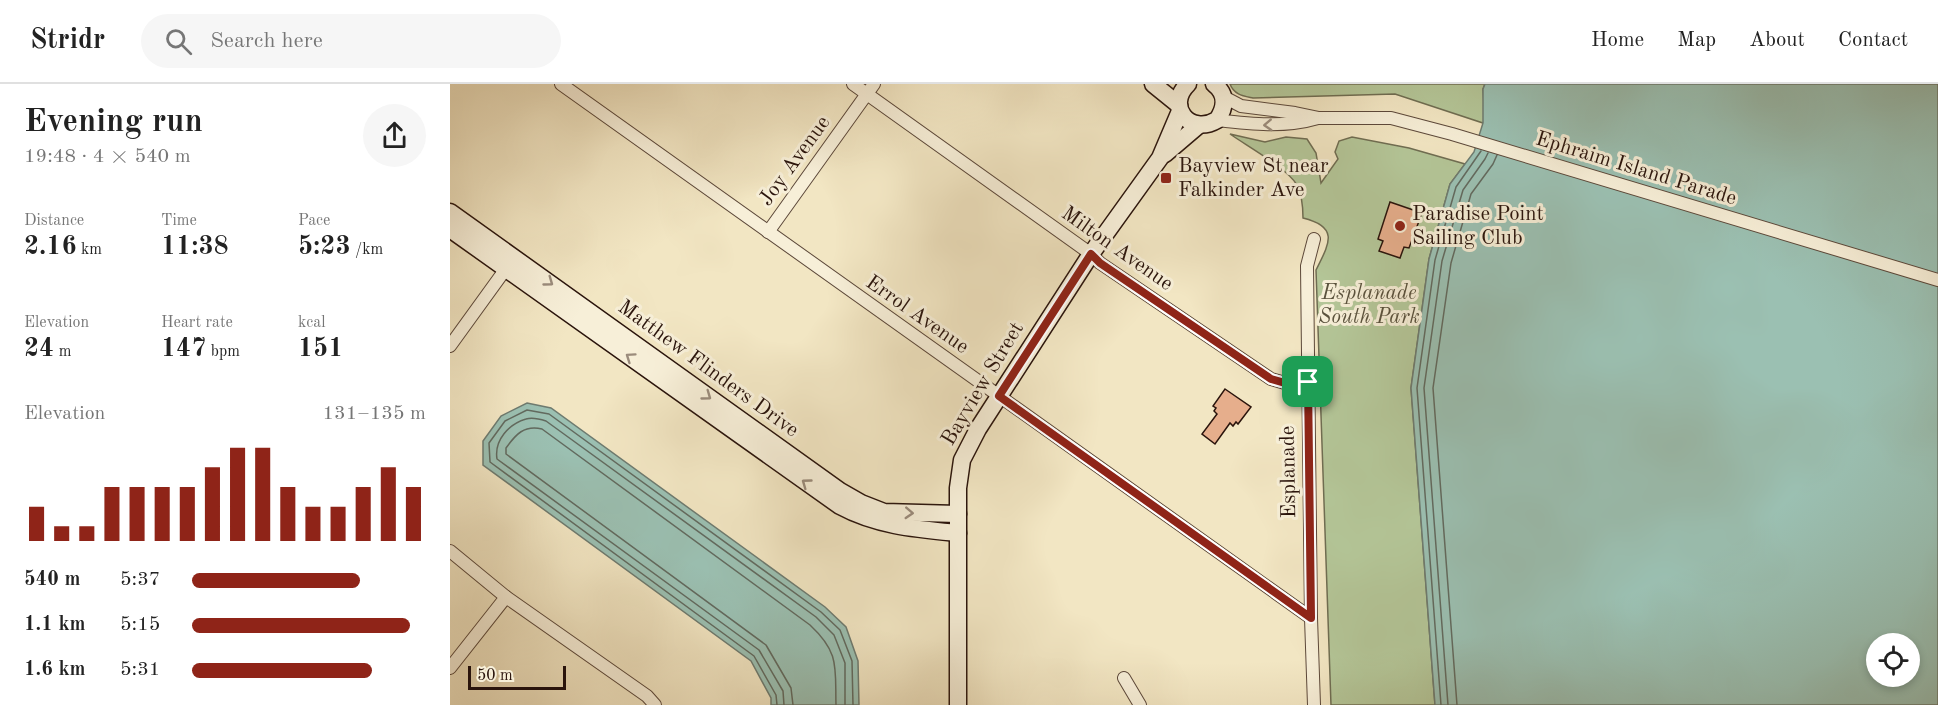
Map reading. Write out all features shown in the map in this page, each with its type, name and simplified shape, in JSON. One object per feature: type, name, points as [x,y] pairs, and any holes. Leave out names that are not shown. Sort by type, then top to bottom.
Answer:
[{"type":"main road","points":[[1153,84],[1180,108],[1189,122],[1199,125],[1210,124],[1217,120],[1224,106],[1219,88]]},
{"type":"main road","name":"Bayview Street","points":[[958,705],[958,480],[962,460],[974,435],[1091,254],[1160,158],[1180,108],[1181,94],[1188,84]]},
{"type":"main road","name":"Bayview Street","points":[[1160,158],[1199,125]]},
{"type":"main road","name":"Matthew Flinders Drive","points":[[450,212],[510,263],[840,506],[862,517],[889,525],[958,533]]},
{"type":"main road","name":"Matthew Flinders Drive","points":[[450,229],[510,263],[840,491],[861,503],[885,512],[958,514]]},
{"type":"street","name":"Errol Avenue","points":[[561,84],[1311,618]]},
{"type":"street","name":"Milton Avenue","points":[[853,84],[870,89],[1100,263],[1271,379],[1285,383],[1308,382]]},
{"type":"street","name":"Ephraim Island Parade","points":[[1219,88],[1241,106],[1295,112],[1319,118],[1391,118],[1452,134],[1938,280]]},
{"type":"street","name":"Joy Avenue","points":[[768,232],[870,89]]},
{"type":"street","name":"Ephraim Island Parade","points":[[1217,120],[1258,125],[1301,123],[1319,118]]},
{"type":"street","name":"Esplanade","points":[[1314,239],[1307,266],[1314,705]]},
{"type":"street","points":[[450,346],[510,263]]},
{"type":"street","points":[[450,551],[506,597],[647,696],[656,705]]},
{"type":"street","points":[[450,668],[506,597]]},
{"type":"street","points":[[1124,678],[1140,705]]},
{"type":"green space","points":[[1230,84],[1485,84],[1483,89],[1485,120],[1483,123],[1395,94],[1253,98],[1237,93]]},
{"type":"green space","name":"Esplanade South Park","points":[[1230,134],[1265,142],[1286,137],[1307,139],[1316,153],[1321,183],[1338,159],[1335,152],[1339,141],[1352,137],[1409,148],[1465,164],[1450,184],[1429,259],[1411,388],[1435,705],[1331,705],[1316,270],[1325,252],[1327,232],[1322,226],[1303,218],[1300,193],[1292,178]]},
{"type":"water","points":[[1485,84],[1938,84],[1938,705],[1435,705],[1411,388],[1429,259],[1450,184],[1474,152],[1483,123]]},
{"type":"water","points":[[527,403],[551,408],[825,607],[846,627],[858,661],[859,705],[771,705],[771,698],[751,661],[483,465],[483,441],[501,416]]},
{"type":"building","name":"Paradise Point Sailing Club","points":[[1390,202],[1422,213],[1409,248],[1404,247],[1400,258],[1379,251],[1383,241],[1378,239]]},
{"type":"building","points":[[1225,389],[1251,407],[1238,424],[1236,422],[1233,426],[1230,423],[1215,444],[1202,434],[1217,414],[1213,406]]},
{"type":"place","name":"Bayview St near Falkinder Ave","points":[[1166,178]]},
{"type":"place","name":"Paradise Point Sailing Club","points":[[1400,226]]},
{"type":"route","points":[[1091,254],[1100,263],[1271,379],[1285,383],[1308,382],[1311,618],[999,396],[1091,254]]}]
